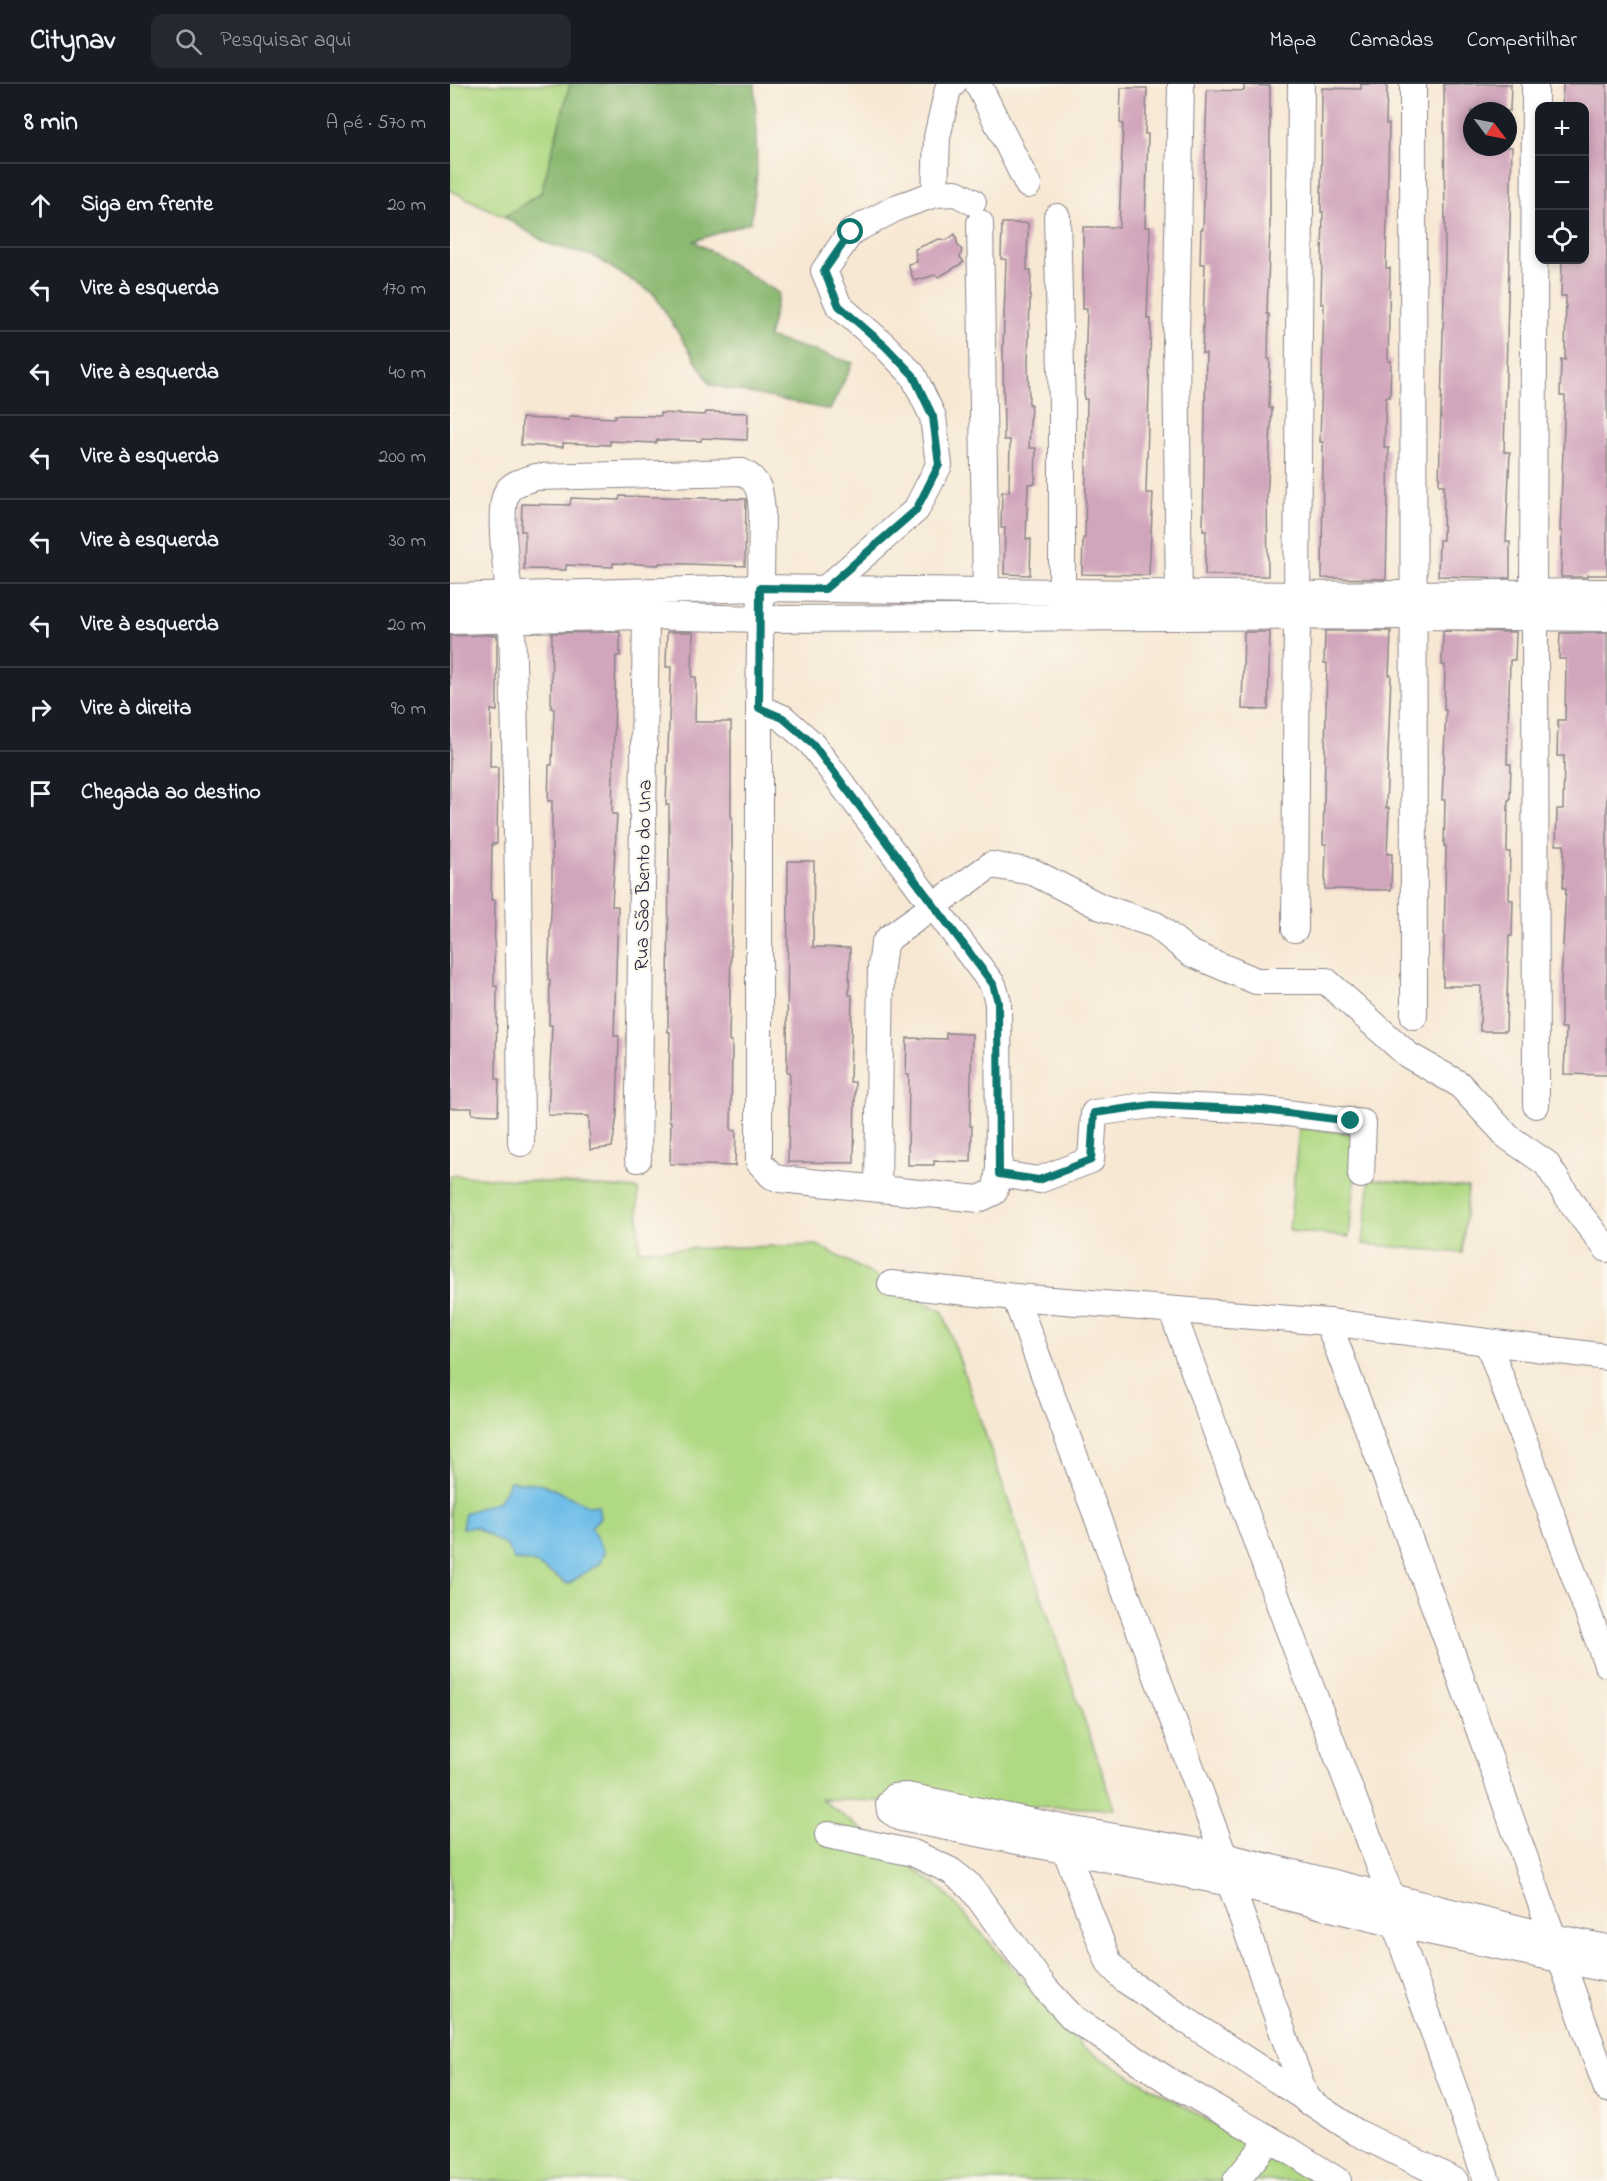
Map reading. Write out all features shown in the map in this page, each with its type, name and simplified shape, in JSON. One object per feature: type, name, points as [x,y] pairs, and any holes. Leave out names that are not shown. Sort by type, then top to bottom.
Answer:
[{"type":"street","points":[[935,194],[937,136],[948,89],[953,84]]},
{"type":"street","points":[[978,84],[1028,184]]},
{"type":"street","points":[[1179,605],[1176,339],[1181,84]]},
{"type":"street","points":[[1295,929],[1298,606],[1297,344],[1301,84]]},
{"type":"street","points":[[1413,84],[1414,1016]]},
{"type":"street","points":[[1535,84],[1536,1105]]},
{"type":"street","points":[[825,589],[916,510],[939,465],[933,417],[913,375],[885,346],[839,306],[824,271],[851,232],[898,207],[935,194],[956,193],[976,212],[986,591]]},
{"type":"street","points":[[1057,217],[1062,407],[1062,604]]},
{"type":"street","points":[[521,1143],[519,868],[512,620],[502,517],[506,493],[513,486],[536,477],[742,472],[751,476],[758,486],[762,506],[759,708],[759,1162],[772,1176],[780,1179],[979,1199],[994,1192],[999,1174],[998,1002],[993,984],[812,743],[783,718],[759,708]]},
{"type":"street","points":[[450,621],[512,620],[760,588],[986,591],[1062,604]]},
{"type":"street","points":[[450,597],[510,594],[645,604],[761,619],[1062,604],[1534,605],[1607,592]]},
{"type":"street","name":"Rua São Bento do Una","points":[[638,1158],[645,604]]},
{"type":"street","points":[[1534,605],[1607,618]]},
{"type":"street","points":[[878,1188],[884,944],[991,865],[1033,872],[1101,907],[1156,925],[1190,953],[1256,981],[1326,981],[1408,1055],[1459,1084],[1508,1137],[1546,1164],[1575,1208],[1607,1249]]},
{"type":"street","points":[[999,1174],[1039,1180],[1091,1160],[1094,1113],[1152,1105],[1263,1110],[1363,1123],[1361,1175]]},
{"type":"street","points":[[891,1284],[1015,1298],[1328,1322],[1607,1357]]},
{"type":"street","points":[[1015,1298],[1224,1856],[1230,1883],[1306,2101]]},
{"type":"street","points":[[1172,1311],[1287,1624],[1391,1896],[1395,1924],[1487,2181]]},
{"type":"street","points":[[1328,1322],[1449,1645],[1607,2089]]},
{"type":"street","points":[[1488,1343],[1607,1664]]},
{"type":"street","points":[[1607,1948],[1557,1948],[1395,1924],[1064,1840],[907,1796],[894,1797],[889,1804],[890,1811],[901,1818],[1064,1840],[1224,1856],[1391,1896],[1557,1948],[1607,1969]]},
{"type":"street","points":[[828,1835],[913,1853],[951,1871],[970,1886],[1045,1988],[1073,2018],[1172,2083],[1338,2181]]},
{"type":"street","points":[[1064,1840],[1108,1962],[1125,1980],[1356,2132],[1455,2181]]},
{"type":"street","points":[[1236,2181],[1270,2139]]},
{"type":"green space","points":[[450,84],[570,84],[541,193],[504,217],[450,190]]},
{"type":"green space","points":[[570,84],[755,84],[757,174],[751,222],[694,241],[779,293],[768,337],[853,363],[830,410],[711,385],[654,294],[593,256],[548,244],[504,217],[541,193]]},
{"type":"green space","points":[[1299,1128],[1360,1134],[1349,1237],[1289,1231]]},
{"type":"green space","points":[[450,1175],[638,1189],[639,1250],[817,1245],[943,1312],[1115,1809],[821,1799],[943,1890],[1083,2048],[1313,2181],[450,2181]]},
{"type":"green space","points":[[1370,1179],[1468,1188],[1462,1253],[1363,1244]]},
{"type":"water","points":[[510,1481],[543,1484],[589,1506],[598,1505],[600,1517],[591,1528],[604,1552],[600,1563],[568,1584],[533,1562],[514,1560],[507,1546],[475,1527],[462,1528],[465,1513],[499,1501]]},
{"type":"building","points":[[1361,84],[1387,84],[1386,124],[1389,124],[1386,268],[1390,268],[1388,361],[1391,361],[1390,397],[1386,397],[1384,448],[1389,448],[1386,579],[1322,578],[1323,442],[1320,442],[1324,304],[1321,304],[1322,88],[1361,89]]},
{"type":"building","points":[[1444,84],[1511,84],[1510,102],[1463,102],[1463,156],[1512,156],[1504,452],[1510,452],[1506,542],[1510,542],[1510,578],[1438,576],[1439,540],[1443,540],[1444,485],[1439,485],[1445,256]]},
{"type":"building","points":[[1563,84],[1607,84],[1607,575],[1587,575],[1587,577],[1561,577],[1562,531],[1560,531],[1565,396],[1560,396],[1561,359],[1565,360],[1566,296],[1561,296],[1562,264],[1589,264],[1589,102],[1562,102]]},
{"type":"building","points":[[1244,85],[1270,86],[1270,224],[1267,314],[1269,314],[1268,359],[1270,359],[1269,408],[1272,408],[1267,497],[1268,576],[1205,575],[1206,531],[1203,531],[1206,353],[1202,353],[1205,264],[1200,264],[1207,90],[1244,91]]},
{"type":"building","points":[[1121,88],[1147,88],[1145,227],[1150,227],[1147,319],[1151,319],[1146,493],[1153,493],[1149,575],[1082,574],[1083,538],[1085,538],[1087,399],[1084,399],[1087,309],[1083,309],[1083,227],[1119,227],[1123,124],[1120,123]]},
{"type":"building","points":[[1002,223],[1028,223],[1027,270],[1031,270],[1028,362],[1029,404],[1031,404],[1029,448],[1036,448],[1035,484],[1028,484],[1026,539],[1031,539],[1030,575],[1004,574],[1005,528],[1001,528],[1002,492],[1009,492],[1010,440],[1004,440],[1003,350],[1006,259],[1001,259]]},
{"type":"building","points":[[955,234],[958,246],[962,250],[960,257],[964,262],[939,277],[935,275],[914,281],[908,264],[917,262],[915,249],[939,239],[947,240]]},
{"type":"building","points":[[706,412],[748,413],[747,440],[702,438],[701,441],[657,440],[656,443],[610,441],[610,445],[563,443],[563,447],[521,445],[522,418],[569,420],[569,416],[615,418],[615,415],[660,416],[660,413],[705,415]]},
{"type":"building","points":[[620,496],[746,499],[745,566],[613,563],[613,567],[566,565],[566,570],[524,569],[525,531],[521,531],[522,504],[570,505],[571,498],[619,500]]},
{"type":"building","points":[[1325,631],[1391,631],[1386,808],[1389,808],[1387,854],[1392,854],[1391,890],[1325,889],[1326,844],[1323,844],[1327,663],[1324,663]]},
{"type":"building","points":[[1443,631],[1516,632],[1515,660],[1510,660],[1507,764],[1511,764],[1507,852],[1510,852],[1509,900],[1513,900],[1512,936],[1509,936],[1506,1031],[1480,1031],[1481,986],[1443,986],[1446,846],[1444,846],[1445,800],[1442,800],[1446,710],[1444,710],[1445,665],[1442,665]]},
{"type":"building","points":[[620,632],[620,656],[616,656],[612,814],[617,814],[612,906],[618,906],[614,1036],[619,1036],[617,1116],[612,1147],[590,1150],[589,1116],[548,1115],[552,1025],[549,1025],[550,980],[548,980],[552,891],[552,801],[548,801],[554,709],[551,708],[552,633]]},
{"type":"building","points":[[667,632],[693,632],[692,677],[696,677],[695,722],[731,722],[733,861],[729,1041],[732,1041],[731,1130],[736,1131],[735,1166],[670,1164],[669,805],[666,805],[671,667],[666,667]]},
{"type":"building","points":[[1244,632],[1270,632],[1268,710],[1242,709]]},
{"type":"building","points":[[1560,633],[1607,633],[1607,1075],[1564,1074],[1566,1028],[1561,1028],[1561,982],[1566,888],[1563,888],[1564,845],[1556,845],[1557,809],[1563,809],[1564,756],[1557,756],[1558,720],[1565,720],[1566,659],[1559,659]]},
{"type":"building","points":[[497,635],[497,711],[491,710],[490,767],[498,767],[497,844],[492,844],[491,900],[495,900],[494,986],[497,986],[498,1115],[472,1114],[472,1108],[450,1108],[450,636]]},
{"type":"building","points":[[788,861],[814,861],[813,947],[850,948],[849,995],[852,995],[850,1082],[855,1082],[854,1163],[788,1162],[790,1072],[787,1072]]},
{"type":"building","points":[[946,1033],[972,1034],[971,1162],[934,1161],[934,1165],[908,1165],[907,1038],[946,1039]]},
{"type":"route","points":[[851,232],[824,271],[839,306],[885,346],[913,375],[933,417],[939,465],[916,510],[825,589],[760,588],[759,708],[783,718],[812,743],[993,984],[998,1002],[999,1174],[1039,1180],[1091,1160],[1094,1113],[1152,1105],[1263,1110],[1351,1121]]}]
